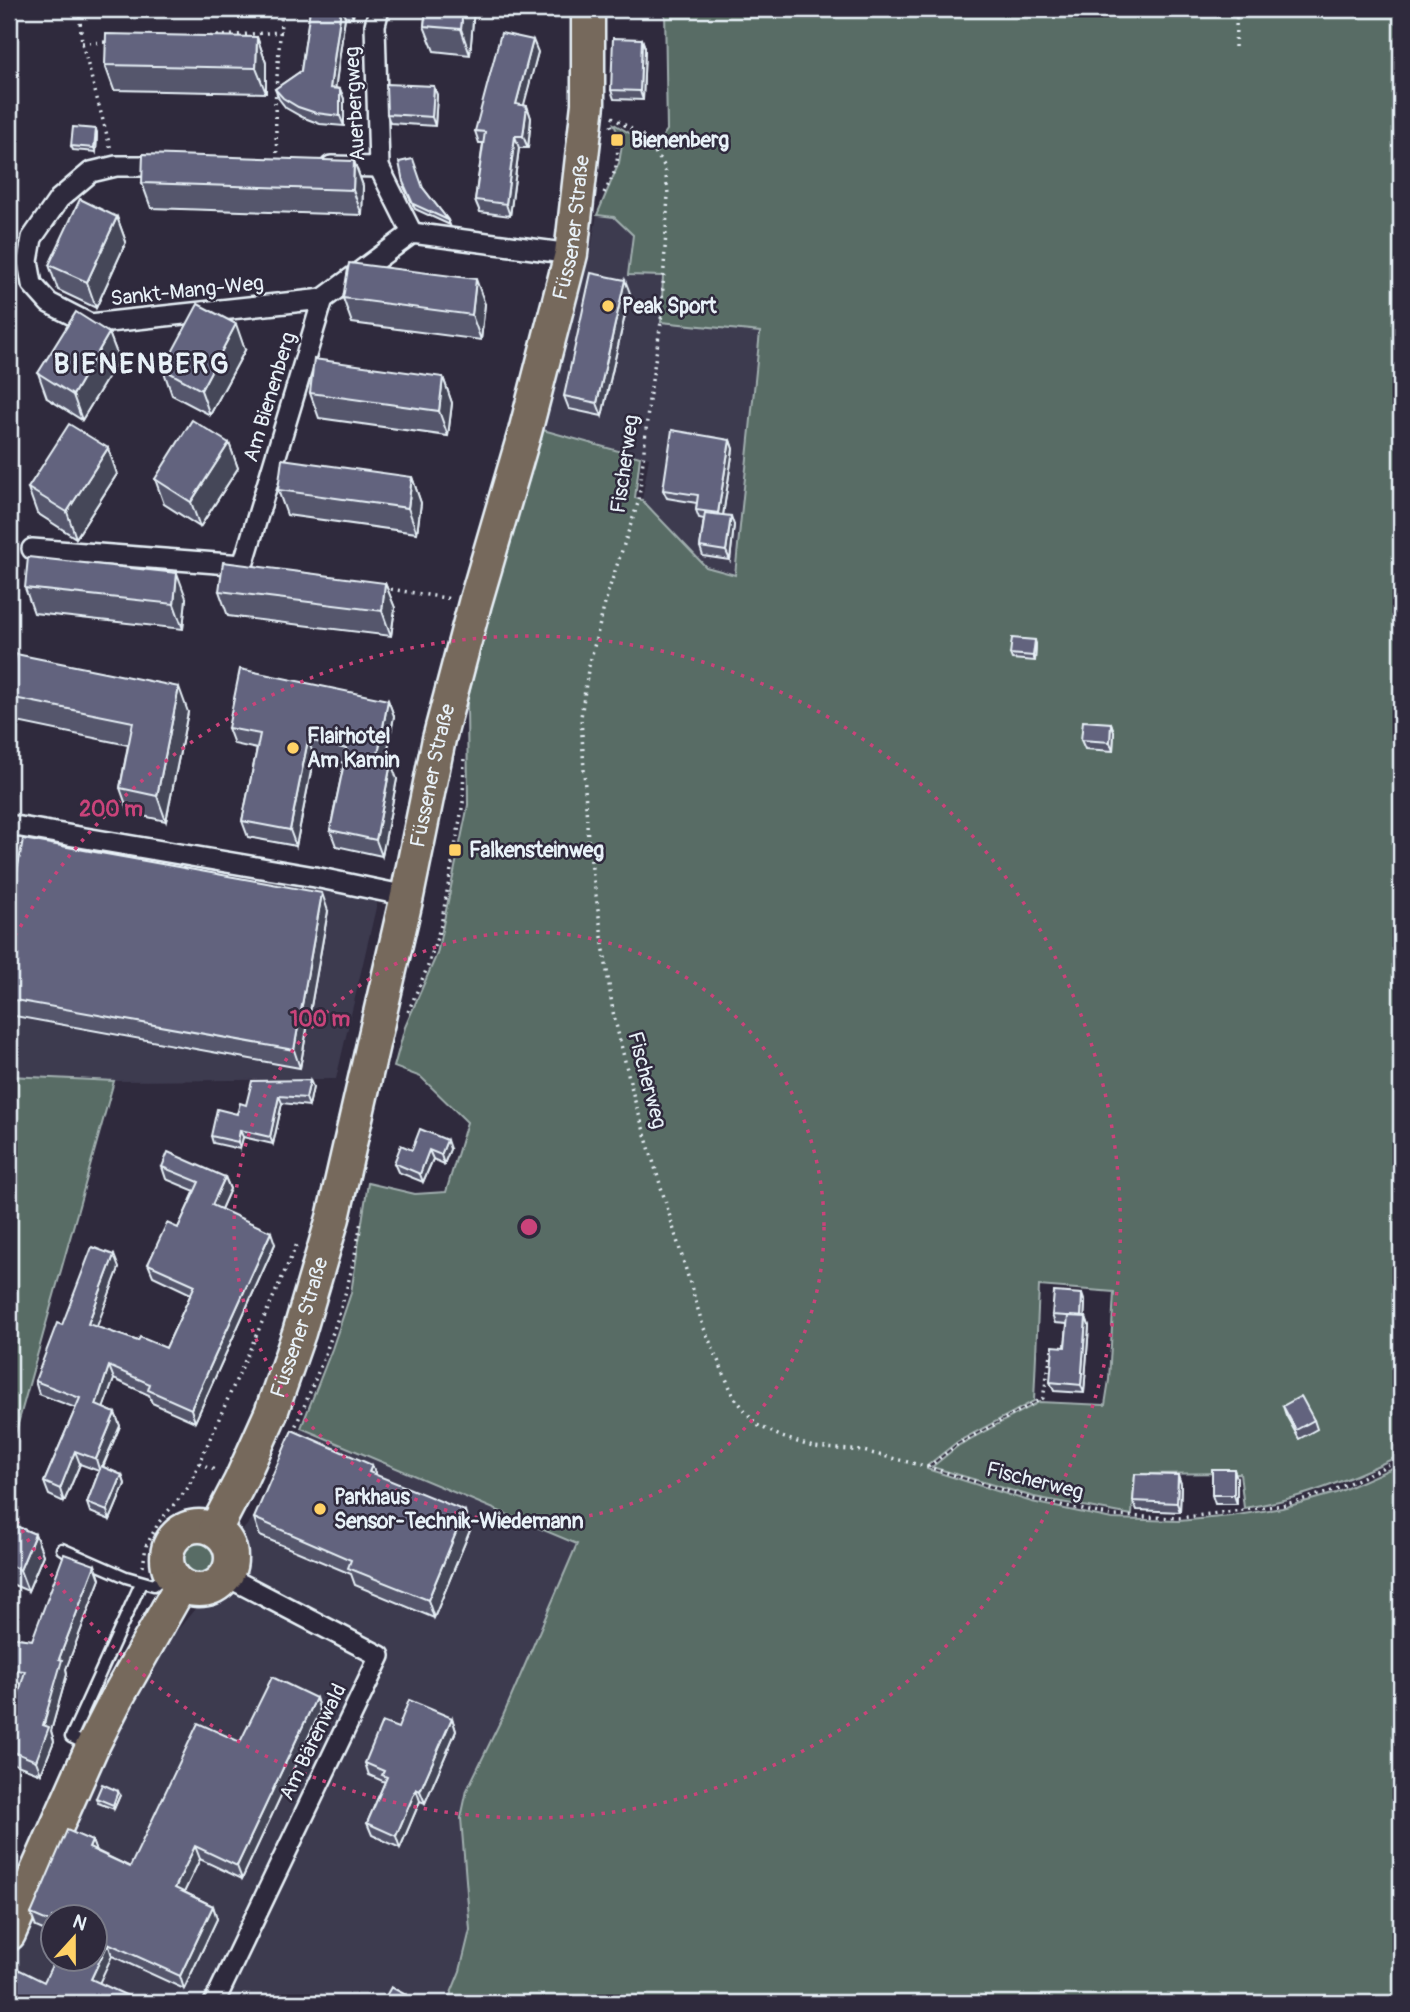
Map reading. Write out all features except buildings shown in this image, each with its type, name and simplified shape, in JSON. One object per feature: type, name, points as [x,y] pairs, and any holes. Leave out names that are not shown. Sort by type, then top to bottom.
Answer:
[{"type":"main road","name":"Füssener Straße","points":[[215,1530],[271,1413],[299,1333],[333,1218],[407,896],[439,739],[525,432],[571,254],[588,104],[588,9]]},
{"type":"main road","points":[[194,1526],[215,1530],[229,1545],[230,1566],[226,1576],[211,1588],[191,1589],[174,1575],[167,1554],[176,1535],[194,1526]]},
{"type":"main road","points":[[9,1934],[19,1891],[81,1742],[117,1698],[174,1575]]},
{"type":"street","name":"Auerbergweg","points":[[379,9],[374,25],[379,167],[412,233]]},
{"type":"street","points":[[277,164],[379,167]]},
{"type":"street","name":"Sankt-Mang-Weg","points":[[183,165],[116,166],[91,172],[59,199],[32,238],[28,261],[32,284],[49,303],[90,324],[323,299]]},
{"type":"street","points":[[323,299],[412,233],[571,254]]},
{"type":"street","name":"Am Bienenberg","points":[[32,549],[243,565],[323,299]]},
{"type":"street","points":[[9,825],[303,875],[407,896]]},
{"type":"street","name":"Am Bärenwald","points":[[214,2003],[380,1656],[226,1576]]},
{"type":"lane","points":[[62,1549],[141,1583],[154,1585],[161,1579],[174,1575]]},
{"type":"lane","points":[[81,1742],[141,1583]]},
{"type":"path","points":[[79,9],[82,43],[116,166]]},
{"type":"path","points":[[277,164],[275,104],[282,9]]},
{"type":"path","points":[[1235,47],[1237,9]]},
{"type":"path","points":[[202,37],[282,32]]},
{"type":"path","points":[[82,43],[109,42]]},
{"type":"path","name":"Fischerweg","points":[[588,104],[633,130],[653,149],[666,167],[668,194],[661,322],[649,400],[639,500],[608,592],[588,670],[581,717],[588,841],[613,1012],[634,1098],[703,1326],[734,1397],[757,1425],[813,1447],[863,1451],[928,1467],[1032,1499],[1133,1517],[1179,1518],[1283,1505],[1332,1491],[1401,1459]]},
{"type":"path","points":[[374,586],[475,603]]},
{"type":"path","points":[[928,1467],[958,1444],[1043,1398],[1052,1349]]},
{"type":"path","points":[[141,1583],[146,1546],[159,1522],[188,1488],[200,1463]]},
{"type":"shaded area","points":[[597,215],[614,217],[633,235],[663,276],[661,322],[760,332],[735,576],[706,567],[642,500],[649,458],[543,430],[589,260]]},
{"type":"shaded area","points":[[9,831],[378,899],[336,1079],[114,1081],[9,1076]]},
{"type":"shaded area","points":[[301,1428],[578,1544],[503,1716],[467,1790],[461,1818],[470,1930],[460,1971],[447,2003],[9,2003],[9,1934],[152,1661],[199,1604],[224,1597],[234,1591],[241,1579],[246,1562],[241,1539],[243,1530],[270,1497]]},
{"type":"green space","points":[[665,9],[1401,9],[1401,1455],[1324,1487],[1244,1508],[1240,1473],[1135,1474],[1132,1515],[1034,1497],[932,1467],[959,1445],[1039,1402],[1105,1405],[1114,1292],[1039,1286],[1034,1401],[957,1442],[927,1466],[927,1469],[1032,1502],[1112,1519],[1179,1521],[1282,1508],[1336,1493],[1401,1464],[1401,2003],[447,2003],[460,1971],[470,1930],[461,1818],[467,1790],[503,1716],[577,1544],[301,1428],[351,1293],[368,1183],[415,1194],[446,1192],[467,1122],[421,1077],[394,1067],[405,1027],[437,954],[468,805],[467,702],[495,585],[543,430],[640,457],[635,498],[642,500],[706,567],[735,575],[760,332],[661,322],[663,276],[628,275],[633,235],[614,217],[597,215],[619,163],[622,145],[614,124],[652,151],[667,130]]},
{"type":"green space","points":[[9,1076],[114,1081],[9,1456]]},
{"type":"green space","points":[[201,1541],[214,1547],[220,1560],[214,1573],[201,1579],[188,1573],[182,1560],[188,1547]]},
{"type":"place","name":"Bienenberg","points":[[617,140]]},
{"type":"place","name":"Peak Sport","points":[[608,306]]},
{"type":"place","name":"Flairhotel Am Kamin","points":[[293,748]]},
{"type":"place","name":"Falkensteinweg","points":[[455,850]]},
{"type":"place","name":"Parkhaus Sensor-Technik-Wiedemann","points":[[320,1509]]},
{"type":"district","name":"BIENENBERG","points":[[142,364]]}]
